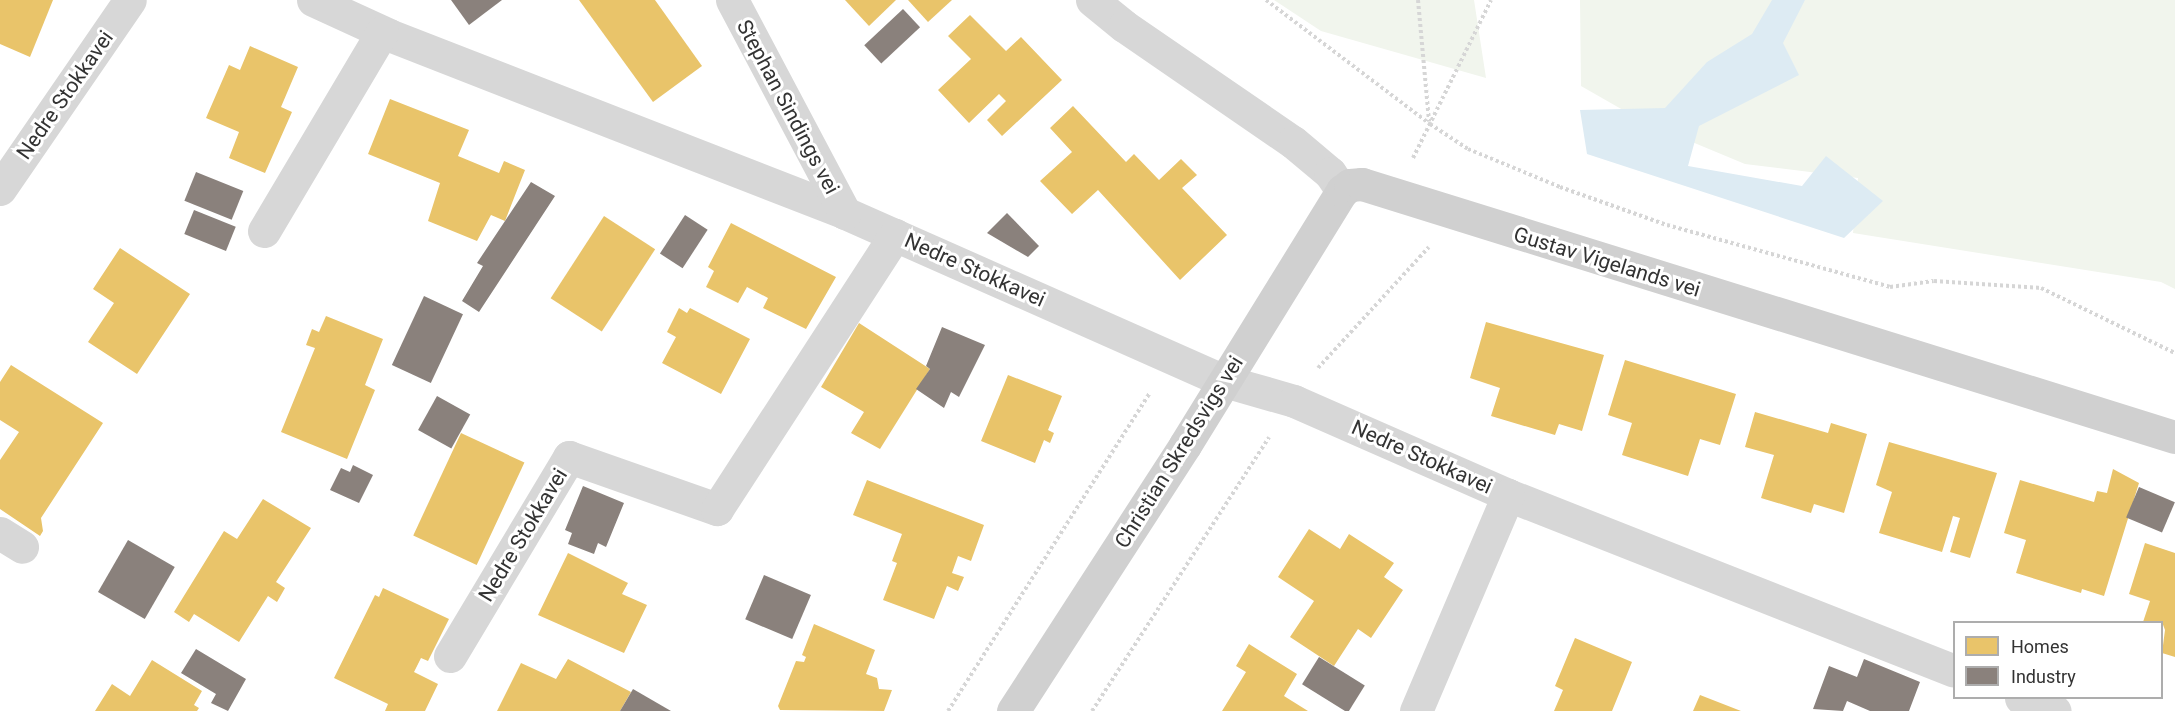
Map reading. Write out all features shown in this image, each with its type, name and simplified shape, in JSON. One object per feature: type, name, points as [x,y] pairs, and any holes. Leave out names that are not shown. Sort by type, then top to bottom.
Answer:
[{"type":"main road","name":"Gustav Vigelands vei","points":[[1342,191],[1350,185],[1362,184],[2175,437]]},
{"type":"main road","name":"Christian Skredsvigs vei","points":[[1013,711],[1224,381],[1342,191]]},
{"type":"street","name":"Nedre Stokkavei","points":[[0,189],[130,0]]},
{"type":"street","name":"Nedre Stokkavei","points":[[313,0],[382,32],[845,213],[1224,381],[1294,401],[1508,495],[1953,671]]},
{"type":"street","name":"Stephan Sindings vei","points":[[732,0],[845,213]]},
{"type":"street","points":[[1092,0],[1124,26],[1293,142],[1330,173],[1342,191]]},
{"type":"street","points":[[264,231],[382,32]]},
{"type":"street","name":"Nedre Stokkavei","points":[[450,656],[569,457],[717,509],[895,235]]},
{"type":"street","points":[[1416,711],[1508,495]]},
{"type":"street","points":[[2024,699],[2055,711]]},
{"type":"path","points":[[1266,0],[1430,124],[1468,149],[1667,225],[1890,287],[1934,281],[2041,288],[2175,353]]},
{"type":"path","points":[[1418,0],[1430,124]]},
{"type":"path","points":[[1395,196],[1491,0]]},
{"type":"path","points":[[1092,711],[1311,376],[1433,241]]},
{"type":"path","points":[[948,711],[1173,357]]},
{"type":"shaded area","points":[[1274,0],[1474,0],[1486,78],[1321,31]]},
{"type":"shaded area","points":[[1580,0],[2175,0],[2175,289],[2161,282],[1853,233],[1858,178],[1745,164],[1644,122],[1581,86]]},
{"type":"shaded area","points":[[1772,0],[1805,0],[1783,43],[1799,75],[1699,126],[1688,166],[1802,186],[1826,156],[1883,201],[1844,238],[1587,154],[1580,110],[1665,108],[1707,62],[1752,34]]},
{"type":"building: Homes","points":[[0,0],[53,0],[30,57],[0,44]]},
{"type":"building: Homes","points":[[579,0],[655,0],[702,66],[653,102]]},
{"type":"building: Homes","points":[[845,0],[896,0],[869,26]]},
{"type":"building: Homes","points":[[908,0],[952,0],[928,22]]},
{"type":"building: Homes","points":[[970,15],[1006,51],[1021,37],[1062,80],[1002,136],[987,120],[1006,101],[999,94],[969,123],[938,90],[971,59],[948,36]]},
{"type":"building: Homes","points":[[250,46],[298,67],[281,107],[292,112],[265,173],[229,158],[239,132],[206,118],[229,65],[240,70]]},
{"type":"building: Homes","points":[[390,99],[469,130],[458,156],[499,173],[504,161],[525,170],[505,221],[491,215],[477,241],[428,221],[440,183],[368,154]]},
{"type":"building: Homes","points":[[1073,106],[1126,162],[1134,154],[1159,180],[1181,159],[1197,175],[1182,188],[1227,235],[1180,280],[1098,190],[1072,214],[1040,181],[1072,152],[1050,128]]},
{"type":"building: Homes","points":[[604,216],[655,249],[602,331],[551,298]]},
{"type":"building: Homes","points":[[731,223],[836,277],[806,329],[763,308],[768,298],[747,287],[738,303],[706,287],[714,271],[708,267]]},
{"type":"building: Homes","points":[[120,248],[190,294],[137,374],[88,342],[114,303],[93,289]]},
{"type":"building: Homes","points":[[679,308],[687,313],[690,308],[750,339],[721,394],[662,363],[676,337],[667,332]]},
{"type":"building: Homes","points":[[326,316],[383,339],[365,385],[375,390],[347,459],[281,432],[315,348],[306,345],[312,329],[319,332]]},
{"type":"building: Homes","points":[[1486,322],[1604,355],[1582,431],[1559,424],[1555,435],[1491,416],[1500,388],[1470,378]]},
{"type":"building: Homes","points":[[859,323],[930,369],[880,449],[851,433],[864,412],[821,387]]},
{"type":"building: Homes","points":[[1625,360],[1736,394],[1720,445],[1700,439],[1688,476],[1622,455],[1632,423],[1608,415]]},
{"type":"building: Homes","points":[[11,365],[103,423],[41,518],[43,531],[40,536],[0,509],[0,460],[19,432],[0,420],[0,382]]},
{"type":"building: Homes","points":[[1008,375],[1062,396],[1048,430],[1054,433],[1050,443],[1044,440],[1035,463],[981,441]]},
{"type":"building: Homes","points":[[1755,412],[1828,433],[1831,423],[1867,434],[1844,513],[1814,504],[1811,513],[1761,498],[1774,455],[1745,447]]},
{"type":"building: Homes","points":[[461,433],[524,463],[477,565],[413,535]]},
{"type":"building: Homes","points":[[1889,442],[1997,473],[1970,558],[1950,552],[1960,518],[1953,516],[1942,552],[1879,533],[1892,492],[1876,485]]},
{"type":"building: Homes","points":[[2113,469],[2139,483],[2104,596],[2082,589],[2081,593],[2016,573],[2026,540],[2004,533],[2020,480],[2094,502],[2097,491],[2107,493]]},
{"type":"building: Homes","points":[[867,480],[984,525],[971,561],[958,556],[952,573],[964,577],[958,591],[947,586],[934,619],[883,600],[897,563],[892,561],[902,534],[853,515]]},
{"type":"building: Homes","points":[[263,499],[311,528],[276,582],[285,588],[277,602],[268,596],[239,642],[194,614],[189,622],[174,612],[224,531],[237,539]]},
{"type":"building: Homes","points":[[1309,529],[1340,549],[1349,534],[1394,563],[1384,577],[1403,590],[1371,638],[1358,629],[1334,666],[1290,637],[1314,601],[1278,577]]},
{"type":"building: Homes","points":[[2145,543],[2175,553],[2175,657],[2163,653],[2165,630],[2163,621],[2143,621],[2150,601],[2129,594]]},
{"type":"building: Homes","points":[[568,553],[628,583],[622,594],[647,605],[624,653],[538,615]]},
{"type":"building: Homes","points":[[383,588],[449,619],[428,661],[421,658],[414,672],[438,684],[425,711],[385,711],[388,704],[334,678],[375,595],[379,597]]},
{"type":"building: Homes","points":[[814,624],[875,650],[866,674],[877,678],[879,689],[892,690],[884,711],[780,710],[778,706],[796,661],[804,662],[806,657],[802,655]]},
{"type":"building: Homes","points":[[1575,638],[1632,662],[1612,711],[1554,711],[1563,690],[1555,686]]},
{"type":"building: Homes","points":[[1249,644],[1297,674],[1284,696],[1308,711],[1222,711],[1246,672],[1236,666]]},
{"type":"building: Homes","points":[[568,659],[631,692],[620,711],[497,711],[521,663],[556,679]]},
{"type":"building: Homes","points":[[152,660],[202,691],[194,705],[199,708],[197,711],[95,711],[112,684],[130,696]]},
{"type":"building: Homes","points":[[1700,695],[1741,711],[1693,711]]},
{"type":"building: Industry","points":[[451,0],[502,0],[469,25]]},
{"type":"building: Industry","points":[[903,9],[920,27],[881,63],[864,45]]},
{"type":"building: Industry","points":[[196,172],[243,191],[232,220],[184,201]]},
{"type":"building: Industry","points":[[531,182],[555,196],[479,312],[462,301],[483,266],[477,263]]},
{"type":"building: Industry","points":[[194,210],[236,227],[226,251],[184,234]]},
{"type":"building: Industry","points":[[1007,213],[1039,246],[1028,257],[987,233]]},
{"type":"building: Industry","points":[[685,215],[708,230],[683,268],[660,254]]},
{"type":"building: Industry","points":[[424,296],[463,314],[431,383],[392,365]]},
{"type":"building: Industry","points":[[942,327],[985,345],[959,397],[951,392],[944,408],[916,389],[930,369],[926,366]]},
{"type":"building: Industry","points":[[437,396],[470,414],[451,449],[418,430]]},
{"type":"building: Industry","points":[[353,465],[373,475],[359,503],[330,490],[341,468],[350,472]]},
{"type":"building: Industry","points":[[583,486],[624,503],[606,547],[598,543],[594,554],[568,544],[572,533],[565,530]]},
{"type":"building: Industry","points":[[2139,487],[2175,502],[2162,533],[2126,517]]},
{"type":"building: Industry","points":[[128,540],[175,567],[145,619],[98,592]]},
{"type":"building: Industry","points":[[764,575],[811,595],[792,639],[745,619]]},
{"type":"building: Industry","points":[[196,649],[246,679],[228,711],[211,703],[216,694],[181,673]]},
{"type":"building: Industry","points":[[1319,657],[1365,686],[1349,711],[1345,711],[1302,684]]},
{"type":"building: Industry","points":[[1864,659],[1920,682],[1909,711],[1870,711],[1847,701],[1843,711],[1813,709],[1829,666],[1857,677]]},
{"type":"building: Industry","points":[[633,689],[671,711],[620,711]]}]
